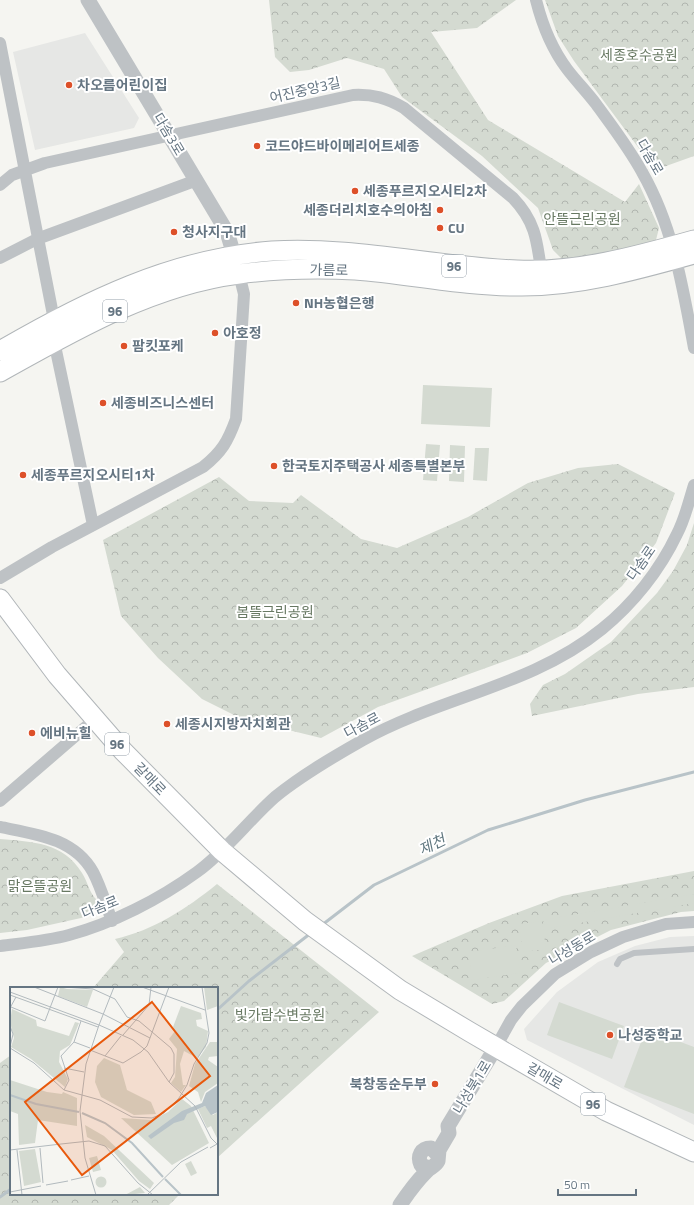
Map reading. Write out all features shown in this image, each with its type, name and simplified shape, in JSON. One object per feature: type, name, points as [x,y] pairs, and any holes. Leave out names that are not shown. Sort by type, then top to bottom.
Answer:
[{"type":"main road","name":"96","points":[[674,253],[694,240]]},
{"type":"main road","name":"가름로","points":[[0,351],[54,320],[129,285],[159,274],[235,255],[273,251],[348,251],[474,268],[541,270],[573,267],[629,257],[674,253]]},
{"type":"main road","name":"96","points":[[674,253],[694,254]]},
{"type":"main road","name":"가름로","points":[[0,372],[54,342],[137,301],[214,278],[274,270],[333,270],[475,284],[541,286],[632,271],[674,253]]},
{"type":"main road","name":"갈매로","points":[[0,599],[31,642],[95,719],[162,792],[222,851],[304,921],[400,990],[496,1047],[606,1111],[694,1152]]},
{"type":"street","name":"다솜3로","points":[[88,0],[198,180],[227,232],[235,255],[239,274]]},
{"type":"street","name":"다솜로","points":[[536,0],[550,39],[566,68],[600,109],[642,172],[660,206],[683,284],[694,348]]},
{"type":"street","points":[[0,43],[54,320]]},
{"type":"street","name":"어진중앙3길","points":[[0,185],[12,175],[45,163],[353,95],[373,95],[392,100],[404,108],[519,205],[532,225],[541,270]]},
{"type":"street","points":[[0,258],[37,239],[198,180]]},
{"type":"street","points":[[0,578],[93,525],[203,467],[223,448],[230,438],[236,418],[244,294],[239,274]]},
{"type":"street","points":[[54,342],[93,525]]},
{"type":"street","name":"다솜로","points":[[0,946],[67,936],[112,921],[196,873],[222,851],[275,797],[331,758],[402,721],[527,674],[577,648],[604,628],[629,603],[664,558],[678,532],[694,484]]},
{"type":"street","points":[[0,801],[95,719]]},
{"type":"street","points":[[0,827],[47,837],[71,849],[84,860],[93,873],[112,921]]},
{"type":"street","name":"나성동로","points":[[496,1047],[511,1020],[522,1006],[555,974],[591,952],[623,937],[666,924],[694,922]]},
{"type":"street","name":"나성북1로","points":[[400,1205],[410,1189],[409,1181],[449,1133],[448,1126],[496,1047]]},
{"type":"lane","points":[[618,964],[620,959],[634,953],[694,949]]},
{"type":"shaded area","name":"차오름어린이집","points":[[85,33],[139,118],[134,128],[35,150],[13,52]]},
{"type":"shaded area","name":"나성중학교","points":[[694,936],[694,1125],[527,1040],[524,1029],[557,992],[598,962],[635,946],[670,937]]},
{"type":"green space","name":"안뜰근린공원","points":[[269,0],[516,0],[477,28],[431,32],[488,120],[625,202],[639,184],[659,228],[655,244],[563,260],[553,250],[538,208],[482,156],[402,97],[384,69],[347,58],[309,70],[290,72],[275,57]]},
{"type":"green space","name":"세종호수공원","points":[[545,0],[694,0],[694,156],[655,170],[574,61],[558,36]]},
{"type":"green space","points":[[423,385],[492,388],[490,427],[421,424]]},
{"type":"green space","points":[[426,444],[440,445],[437,481],[423,480]]},
{"type":"green space","points":[[450,445],[465,446],[464,482],[449,481]]},
{"type":"green space","points":[[475,448],[489,448],[487,481],[473,480]]},
{"type":"green space","name":"봄뜰근린공원","points":[[618,464],[675,493],[656,543],[622,586],[576,628],[527,653],[378,707],[321,738],[240,718],[202,699],[158,658],[121,616],[103,540],[219,477],[249,501],[293,503],[301,495],[361,539],[397,548],[468,517],[528,483],[578,468]]},
{"type":"green space","points":[[694,523],[694,687],[638,694],[532,716],[530,704],[543,685],[565,674],[611,642],[657,593],[673,571],[687,545]]},
{"type":"green space","name":"맑은뜰공원","points":[[0,839],[35,843],[56,849],[66,855],[82,873],[92,894],[97,900],[90,916],[27,930],[0,933]]},
{"type":"green space","points":[[694,871],[694,911],[681,912],[611,930],[546,963],[504,1001],[492,1004],[412,956],[489,923],[562,896]]},
{"type":"green space","name":"빛가람수변공원","points":[[217,884],[379,1012],[218,1157],[218,987],[94,987],[124,952],[115,939],[143,930],[169,918]]},
{"type":"green space","points":[[694,894],[694,903],[545,929],[543,920]]},
{"type":"green space","points":[[542,921],[546,949],[523,952],[519,924]]},
{"type":"green space","points":[[516,945],[520,973],[472,980],[469,952]]},
{"type":"green space","points":[[559,1002],[624,1026],[612,1059],[547,1035]]},
{"type":"green space","points":[[646,1029],[694,1047],[694,1114],[624,1087]]},
{"type":"green space","points":[[10,1056],[10,1195],[179,1195],[169,1205],[0,1205],[0,1063]]},
{"type":"waterway","name":"제천","points":[[322,925],[374,885],[488,830],[585,800],[694,772]]},
{"type":"waterway","name":"제천","points":[[218,1009],[249,981],[311,933]]},
{"type":"waterway","name":"제천","points":[[0,1197],[10,1190]]},
{"type":"place","name":"차오름어린이집","points":[[69,85]]},
{"type":"place","name":"코드야드바이메리어트세종","points":[[257,146]]},
{"type":"place","name":"세종푸르지오시티2차","points":[[355,191]]},
{"type":"place","name":"세종더리치호수의아침","points":[[440,210]]},
{"type":"place","name":"CU","points":[[440,228]]},
{"type":"place","name":"청사지구대","points":[[174,232]]},
{"type":"place","name":"NH농협은행","points":[[296,303]]},
{"type":"place","name":"아호정","points":[[215,333]]},
{"type":"place","name":"팜킷포케","points":[[124,346]]},
{"type":"place","name":"세종비즈니스센터","points":[[103,403]]},
{"type":"place","name":"한국토지주택공사 세종특별본부","points":[[274,466]]},
{"type":"place","name":"세종푸르지오시티1차","points":[[23,475]]},
{"type":"place","name":"세종시지방자치회관","points":[[167,724]]},
{"type":"place","name":"에비뉴힐","points":[[32,733]]},
{"type":"place","name":"나성중학교","points":[[610,1035]]},
{"type":"place","name":"북창동순두부","points":[[435,1084]]}]
